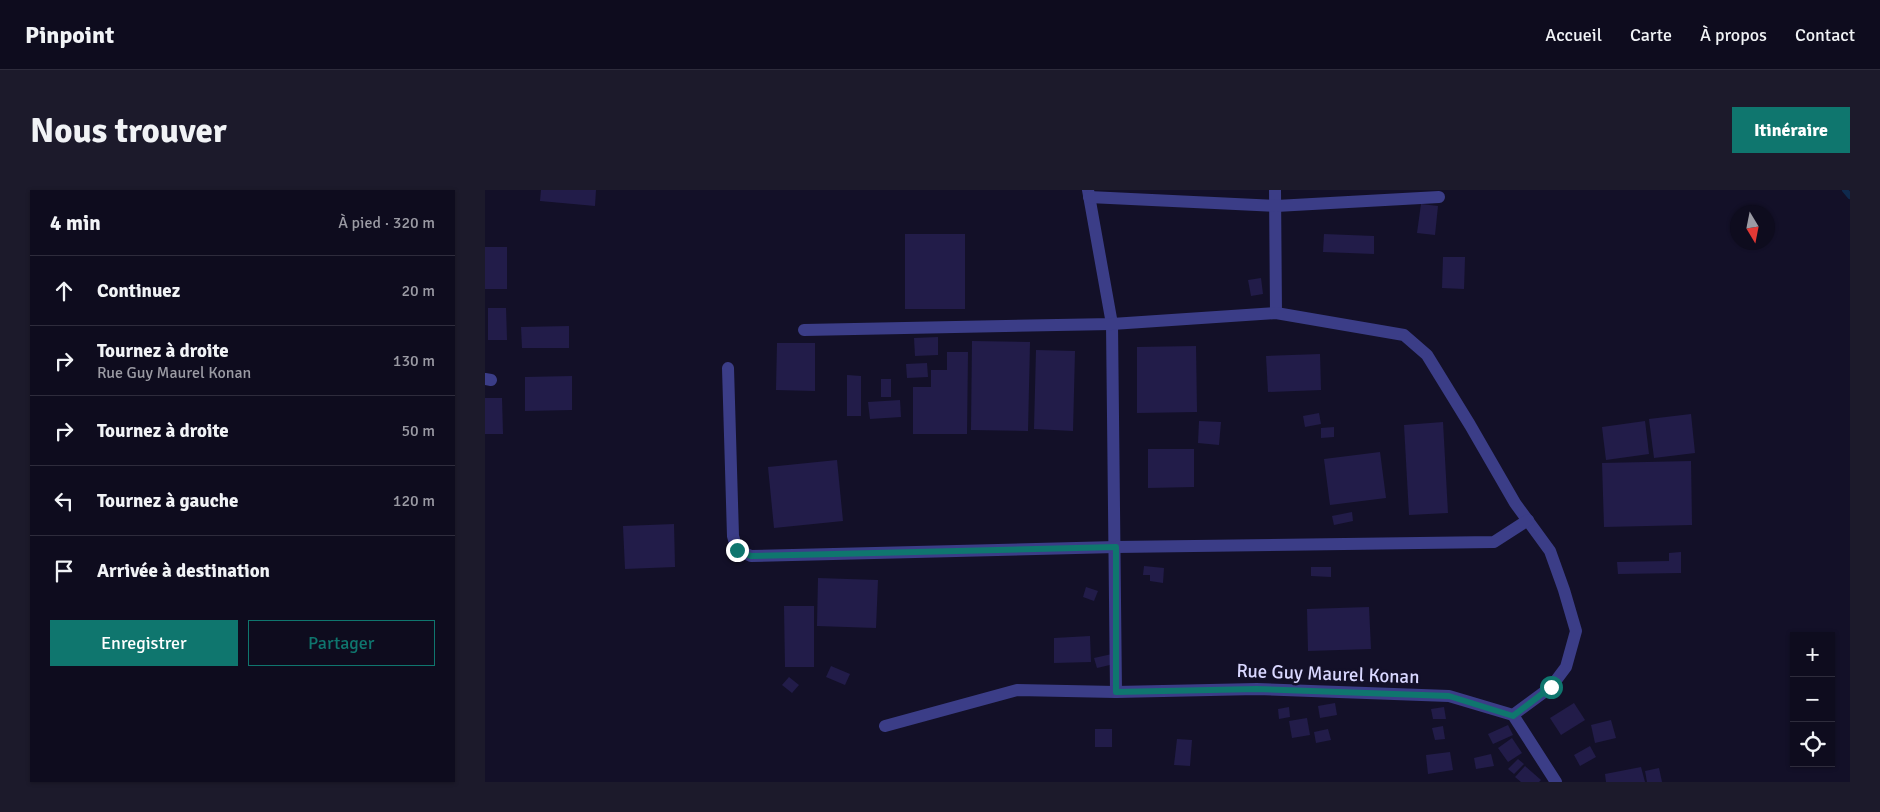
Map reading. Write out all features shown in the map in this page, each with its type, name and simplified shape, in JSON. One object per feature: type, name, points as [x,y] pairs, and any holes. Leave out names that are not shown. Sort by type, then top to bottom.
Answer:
[{"type":"street","points":[[1275,190],[1276,313]]},
{"type":"street","points":[[1116,692],[1116,547],[1112,324],[1088,193],[1276,206],[1439,197]]},
{"type":"street","points":[[804,330],[1112,324],[1276,313],[1404,335],[1427,355],[1515,503],[1550,551],[1564,590],[1576,631],[1566,667],[1551,687],[1513,716],[1556,782]]},
{"type":"street","points":[[728,368],[733,536],[737,550],[751,556],[1116,547],[1494,542],[1527,520]]},
{"type":"street","name":"Rue Guy Maurel Konan","points":[[885,726],[1017,690],[1116,692],[1257,689],[1449,696],[1513,716]]},
{"type":"building","points":[[541,190],[596,190],[595,206],[540,201]]},
{"type":"building","points":[[1421,204],[1438,206],[1435,235],[1417,233]]},
{"type":"building","points":[[905,234],[965,234],[965,309],[905,309]]},
{"type":"building","points":[[1324,234],[1374,236],[1374,254],[1323,252]]},
{"type":"building","points":[[485,247],[507,247],[507,289],[485,289]]},
{"type":"building","points":[[1443,257],[1465,257],[1464,289],[1442,288]]},
{"type":"building","points":[[1261,278],[1263,294],[1251,296],[1248,280]]},
{"type":"building","points":[[488,308],[506,308],[507,340],[488,340]]},
{"type":"building","points":[[569,326],[569,348],[522,348],[521,327]]},
{"type":"building","points":[[938,337],[938,355],[915,356],[914,338]]},
{"type":"building","points":[[972,341],[1030,342],[1028,431],[971,430]]},
{"type":"building","points":[[777,343],[815,343],[815,391],[776,390]]},
{"type":"building","points":[[1196,346],[1197,412],[1137,413],[1137,347]]},
{"type":"building","points":[[1036,350],[1075,351],[1073,431],[1034,429]]},
{"type":"building","points":[[947,352],[968,352],[967,434],[913,434],[913,387],[931,387],[931,370],[947,370]]},
{"type":"building","points":[[1320,354],[1321,390],[1268,392],[1266,356]]},
{"type":"building","points":[[927,363],[928,377],[907,378],[906,364]]},
{"type":"building","points":[[847,375],[861,376],[861,416],[847,416]]},
{"type":"building","points":[[572,376],[572,410],[525,411],[525,377]]},
{"type":"building","points":[[881,379],[891,379],[891,397],[881,397]]},
{"type":"building","points":[[485,398],[502,398],[503,434],[485,434]]},
{"type":"building","points":[[900,400],[901,417],[870,419],[868,402]]},
{"type":"building","points":[[1319,413],[1321,424],[1305,427],[1303,416]]},
{"type":"building","points":[[1691,414],[1695,453],[1654,458],[1649,419]]},
{"type":"building","points":[[1199,421],[1221,422],[1219,445],[1198,443]]},
{"type":"building","points":[[1645,421],[1649,454],[1606,460],[1602,427]]},
{"type":"building","points":[[1443,422],[1448,513],[1409,515],[1404,425]]},
{"type":"building","points":[[1334,427],[1334,437],[1321,438],[1321,428]]},
{"type":"building","points":[[1148,449],[1194,449],[1194,487],[1148,488]]},
{"type":"building","points":[[1380,452],[1386,498],[1330,505],[1324,459]]},
{"type":"building","points":[[837,460],[843,521],[774,528],[768,467]]},
{"type":"building","points":[[1691,461],[1692,525],[1604,527],[1602,463]]},
{"type":"building","points":[[1352,512],[1353,521],[1334,525],[1332,516]]},
{"type":"building","points":[[674,524],[675,567],[625,569],[623,526]]},
{"type":"building","points":[[1681,552],[1681,573],[1618,574],[1617,562],[1669,561],[1669,553]]},
{"type":"building","points":[[1144,566],[1164,568],[1163,583],[1150,581],[1150,575],[1143,575]]},
{"type":"building","points":[[1311,567],[1331,567],[1331,577],[1311,576]]},
{"type":"building","points":[[818,578],[878,580],[876,628],[817,626]]},
{"type":"building","points":[[1086,587],[1098,591],[1094,601],[1083,597]]},
{"type":"building","points":[[784,606],[814,606],[814,667],[785,667]]},
{"type":"building","points":[[1369,607],[1371,649],[1308,651],[1307,609]]},
{"type":"building","points":[[1090,636],[1091,662],[1054,663],[1054,638]]},
{"type":"building","points":[[1112,654],[1114,664],[1097,668],[1094,658]]},
{"type":"building","points":[[831,666],[850,674],[845,685],[826,677]]},
{"type":"building","points":[[789,677],[799,685],[792,693],[782,685]]},
{"type":"building","points":[[1335,703],[1337,715],[1320,718],[1318,706]]},
{"type":"building","points":[[1574,703],[1585,720],[1561,735],[1550,718]]},
{"type":"building","points":[[1289,707],[1290,717],[1279,719],[1278,709]]},
{"type":"building","points":[[1444,707],[1446,719],[1433,719],[1431,709]]},
{"type":"building","points":[[1307,718],[1310,735],[1292,738],[1289,721]]},
{"type":"building","points":[[1611,720],[1616,738],[1595,743],[1591,725]]},
{"type":"building","points":[[1508,725],[1513,735],[1493,744],[1488,734]]},
{"type":"building","points":[[1443,726],[1445,739],[1435,740],[1432,728]]},
{"type":"building","points":[[1095,729],[1112,729],[1112,747],[1095,747]]},
{"type":"building","points":[[1328,729],[1331,740],[1316,743],[1314,732]]},
{"type":"building","points":[[1512,738],[1522,753],[1508,762],[1498,748]]},
{"type":"building","points":[[1177,739],[1192,740],[1190,766],[1174,765]]},
{"type":"building","points":[[1590,746],[1596,757],[1580,766],[1574,755]]},
{"type":"building","points":[[1450,752],[1453,770],[1428,774],[1426,755]]},
{"type":"building","points":[[1491,754],[1494,766],[1476,769],[1474,758]]},
{"type":"building","points":[[1518,759],[1524,764],[1514,774],[1508,769]]},
{"type":"building","points":[[1525,766],[1541,780],[1539,782],[1521,782],[1515,777]]},
{"type":"building","points":[[1641,767],[1645,782],[1606,782],[1605,774]]},
{"type":"building","points":[[1659,768],[1662,782],[1647,782],[1645,771]]},
{"type":"waterway","points":[[1845,190],[1850,196]]},
{"type":"route","points":[[737,550],[751,556],[1116,547],[1116,692],[1257,689],[1449,696],[1513,716],[1551,687]]}]
